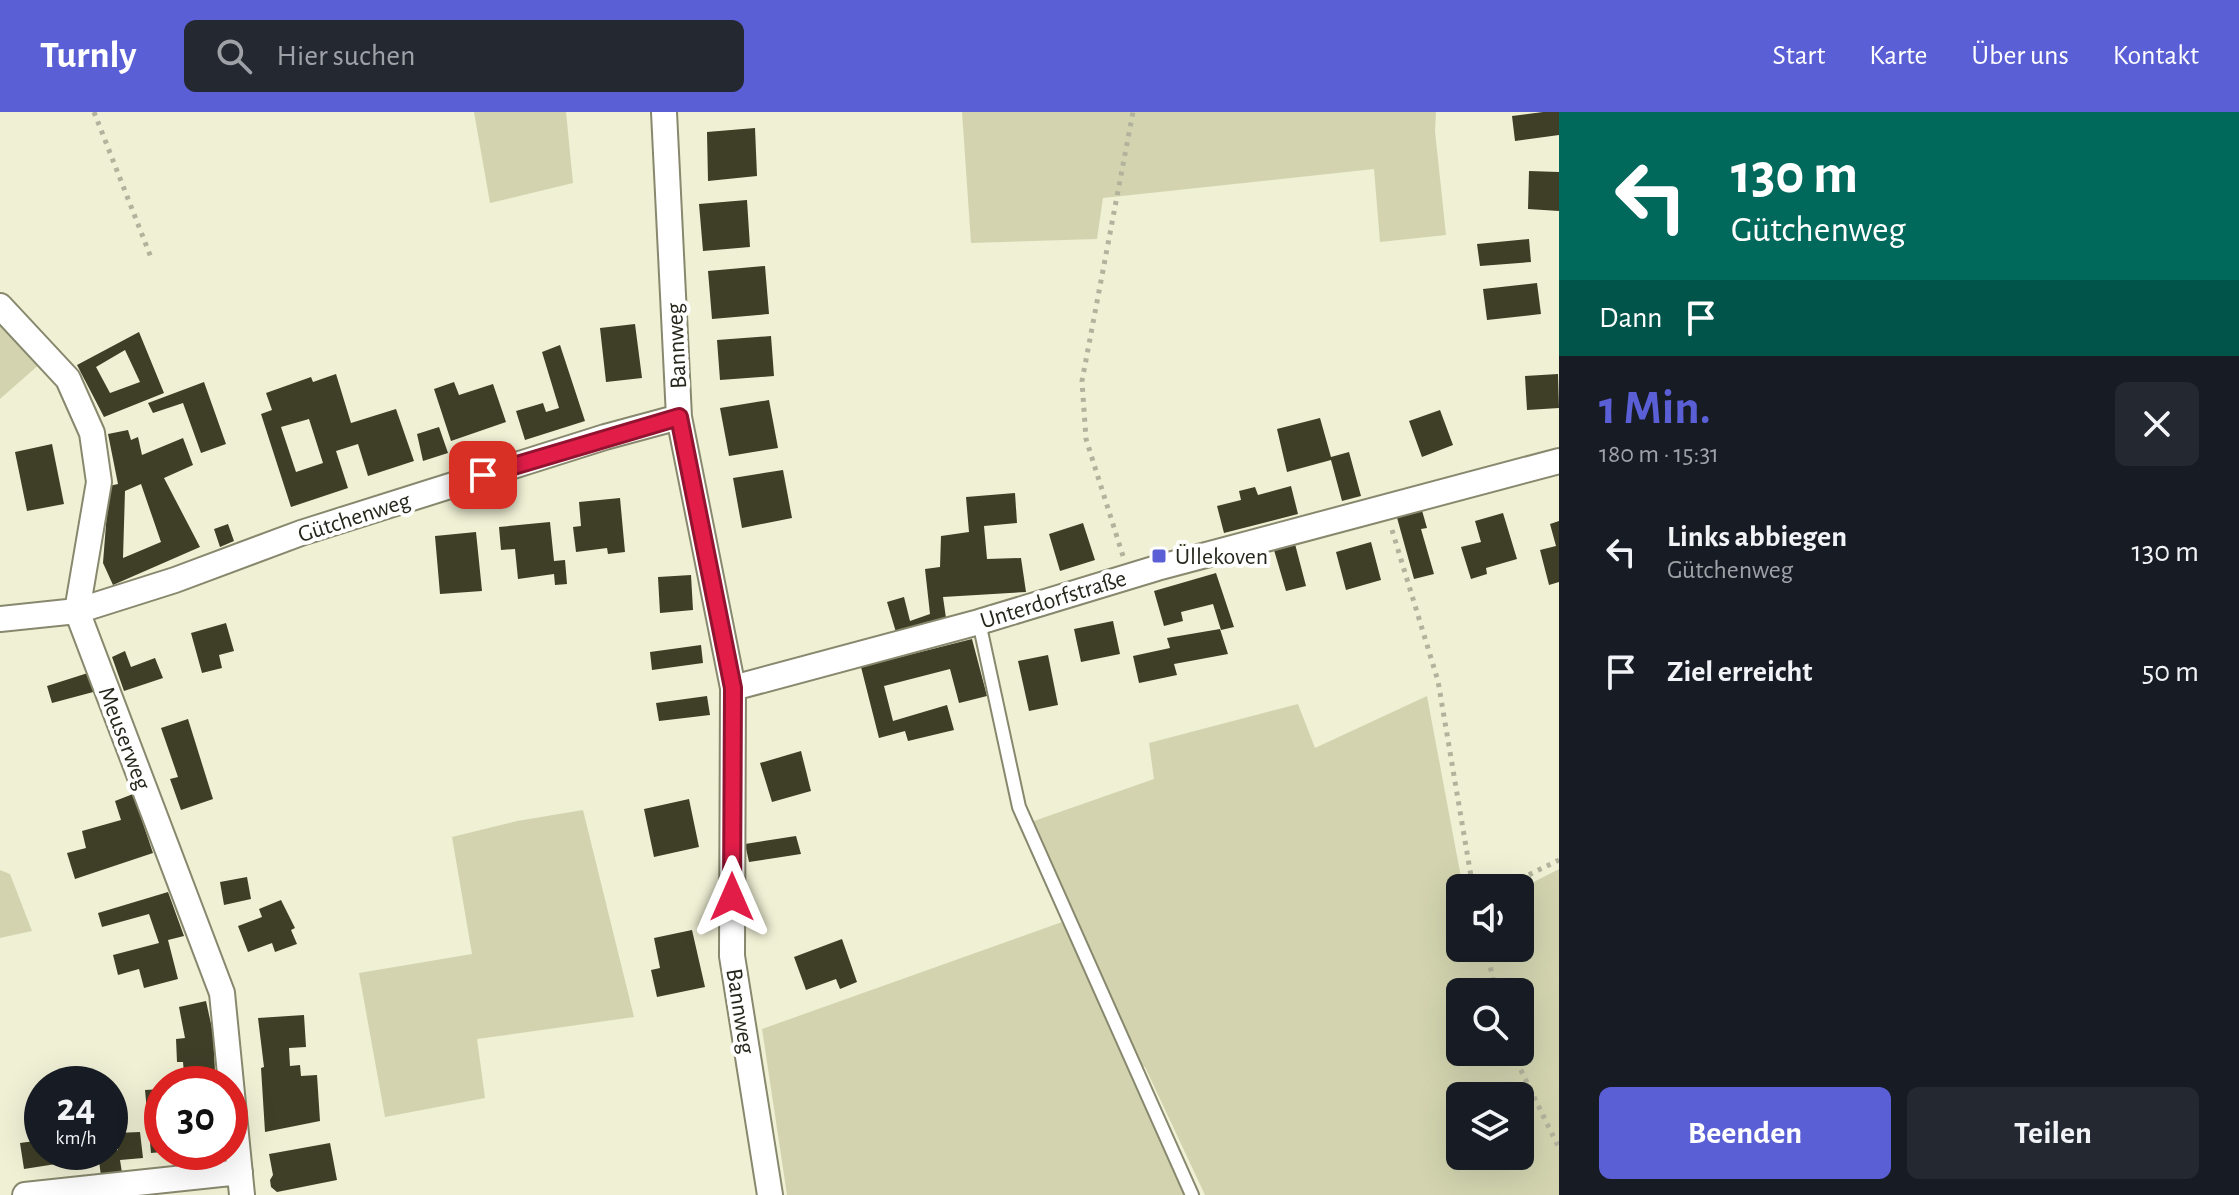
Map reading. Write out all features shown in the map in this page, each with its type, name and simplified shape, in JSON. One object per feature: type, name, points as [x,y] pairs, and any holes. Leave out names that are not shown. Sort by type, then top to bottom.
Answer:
[{"type":"street","name":"Bannweg","points":[[664,112],[679,417],[733,688],[732,956],[770,1195]]},
{"type":"street","points":[[0,306],[68,379],[92,433],[99,482],[77,611]]},
{"type":"street","name":"Gütchenweg","points":[[0,619],[77,611],[175,580],[301,533],[605,437],[679,417]]},
{"type":"street","name":"Unterdorfstraße","points":[[733,688],[979,622],[1129,576],[1559,461]]},
{"type":"street","name":"Meuserweg","points":[[77,611],[222,993],[241,1184]]},
{"type":"street","points":[[25,1195],[241,1184]]},
{"type":"lane","points":[[979,622],[1019,807],[1192,1195]]},
{"type":"path","points":[[94,112],[152,260]]},
{"type":"path","points":[[1129,576],[1086,439],[1082,381],[1133,112]]},
{"type":"path","points":[[1385,506],[1438,681],[1471,874]]},
{"type":"path","points":[[1530,874],[1559,860]]},
{"type":"path","points":[[1519,1066],[1559,1148]]},
{"type":"green space","points":[[474,112],[566,112],[573,183],[490,203]]},
{"type":"green space","points":[[962,112],[1436,112],[1435,131],[1446,235],[1380,242],[1374,169],[1103,198],[1097,239],[971,243]]},
{"type":"green space","points":[[0,318],[42,362],[0,399]]},
{"type":"green space","points":[[1427,696],[1460,874],[1446,874],[1446,962],[1534,962],[1534,882],[1559,869],[1559,1195],[1205,1195],[1145,1067],[1132,1064],[1188,1195],[787,1195],[762,1029],[1076,917],[1031,822],[1154,779],[1149,743],[1298,704],[1315,748]]},
{"type":"green space","points":[[583,810],[634,1017],[477,1039],[485,1098],[385,1117],[359,973],[472,954],[452,837],[517,821]]},
{"type":"green space","points":[[0,870],[10,874],[32,931],[0,938]]},
{"type":"building","points":[[1559,112],[1559,135],[1515,141],[1512,116]]},
{"type":"building","points":[[755,128],[757,176],[708,181],[707,132]]},
{"type":"building","points":[[1529,171],[1559,172],[1559,211],[1528,209]]},
{"type":"building","points":[[747,200],[750,247],[703,251],[699,204]]},
{"type":"building","points":[[1529,239],[1531,262],[1480,266],[1477,244]]},
{"type":"building","points":[[765,266],[769,314],[712,319],[708,271]]},
{"type":"building","points":[[1537,283],[1541,314],[1487,320],[1483,289]]},
{"type":"building","points":[[635,324],[642,378],[606,382],[600,328]]},
{"type":"building","points":[[139,332],[164,393],[104,417],[77,365]],"holes":[[[125,350],[140,382],[110,393],[96,367]]]},
{"type":"building","points":[[771,336],[774,376],[720,380],[717,340]]},
{"type":"building","points":[[560,345],[585,421],[525,440],[516,411],[543,403],[546,412],[559,408],[542,352]]},
{"type":"building","points":[[336,374],[351,423],[396,409],[414,461],[368,476],[358,444],[336,451],[348,488],[291,507],[261,414],[272,410],[266,393],[311,377],[313,382]],"holes":[[[309,419],[323,463],[296,472],[281,427]]]},
{"type":"building","points":[[1558,374],[1559,408],[1527,410],[1525,376]]},
{"type":"building","points":[[204,382],[226,444],[201,453],[183,403],[153,413],[148,403]]},
{"type":"building","points":[[454,382],[459,395],[493,384],[506,422],[451,441],[434,389]]},
{"type":"building","points":[[769,400],[778,448],[729,456],[720,408]]},
{"type":"building","points":[[1440,410],[1453,445],[1422,457],[1409,421]]},
{"type":"building","points":[[1320,418],[1331,457],[1349,452],[1361,496],[1342,501],[1331,460],[1287,472],[1277,429]]},
{"type":"building","points":[[439,427],[448,453],[423,461],[417,434]]},
{"type":"building","points":[[128,430],[131,440],[138,437],[142,455],[183,438],[193,465],[164,478],[200,547],[113,585],[103,563],[109,486],[118,484],[108,434]],"holes":[[[141,484],[161,542],[123,558],[125,491]]]},
{"type":"building","points":[[52,444],[64,504],[27,511],[15,452]]},
{"type":"building","points":[[783,470],[792,518],[742,528],[733,478]]},
{"type":"building","points":[[1291,486],[1298,514],[1224,533],[1217,506],[1241,500],[1239,491],[1255,487],[1258,495]]},
{"type":"building","points":[[1015,493],[1017,523],[984,526],[987,559],[1021,558],[1026,592],[943,597],[947,625],[898,639],[887,602],[904,597],[910,621],[930,614],[925,569],[940,567],[941,536],[969,532],[966,497]]},
{"type":"building","points":[[620,498],[625,552],[608,554],[607,548],[576,552],[573,527],[581,526],[579,502]]},
{"type":"building","points":[[1421,507],[1427,528],[1421,529],[1434,574],[1414,579],[1396,514]]},
{"type":"building","points":[[1503,513],[1517,559],[1486,568],[1487,574],[1471,579],[1461,547],[1481,542],[1475,521]]},
{"type":"building","points":[[1559,521],[1559,582],[1549,585],[1540,550],[1556,546],[1550,524]]},
{"type":"building","points":[[550,522],[554,561],[565,560],[567,584],[555,585],[554,574],[518,579],[515,549],[501,550],[499,527]]},
{"type":"building","points":[[1083,523],[1095,560],[1060,571],[1049,534]]},
{"type":"building","points":[[228,524],[234,541],[220,547],[214,529]]},
{"type":"building","points":[[476,532],[482,591],[440,594],[435,536]]},
{"type":"building","points":[[1371,542],[1381,580],[1346,590],[1336,552]]},
{"type":"building","points":[[1295,544],[1306,586],[1286,591],[1274,550]]},
{"type":"building","points":[[1216,573],[1234,627],[1221,630],[1213,604],[1181,612],[1183,621],[1164,626],[1154,591]]},
{"type":"building","points":[[691,575],[693,610],[660,613],[658,577]]},
{"type":"building","points":[[1113,621],[1120,654],[1081,662],[1074,629]]},
{"type":"building","points":[[226,623],[234,651],[219,655],[222,668],[202,673],[191,633]]},
{"type":"building","points":[[1220,629],[1228,654],[1174,664],[1177,675],[1139,683],[1133,656],[1170,648],[1167,638]]},
{"type":"building","points":[[972,639],[987,696],[959,703],[950,669],[884,686],[893,721],[947,705],[954,730],[908,741],[905,731],[879,738],[861,667]]},
{"type":"building","points":[[701,645],[703,663],[652,670],[650,652]]},
{"type":"building","points":[[125,651],[131,667],[155,658],[163,678],[124,691],[112,657]]},
{"type":"building","points":[[1048,655],[1058,705],[1029,711],[1018,661]]},
{"type":"building","points":[[91,672],[97,691],[52,703],[47,686]]},
{"type":"building","points":[[707,696],[710,715],[659,721],[656,703]]},
{"type":"building","points":[[188,719],[213,799],[181,810],[170,779],[178,777],[161,728]]},
{"type":"building","points":[[801,751],[811,791],[772,802],[760,763]]},
{"type":"building","points":[[133,794],[153,853],[75,879],[67,853],[86,848],[82,831],[121,820],[115,801]]},
{"type":"building","points":[[689,799],[699,847],[654,857],[644,809]]},
{"type":"building","points":[[796,836],[801,854],[749,862],[745,844]]},
{"type":"building","points":[[247,877],[251,899],[224,905],[220,882]]},
{"type":"building","points":[[168,892],[184,936],[168,940],[178,979],[144,988],[139,969],[118,975],[113,955],[159,943],[149,914],[102,927],[98,913]]},
{"type":"building","points":[[281,900],[295,928],[291,930],[297,944],[275,952],[272,943],[248,952],[238,926],[262,917],[259,909]]},
{"type":"building","points":[[692,930],[705,987],[657,997],[651,970],[660,968],[654,938]]},
{"type":"building","points":[[842,939],[857,982],[840,989],[836,979],[806,990],[794,957]]},
{"type":"building","points":[[206,1001],[213,1033],[215,1066],[183,1066],[183,1062],[177,1062],[176,1039],[185,1038],[179,1007]]},
{"type":"building","points":[[304,1015],[306,1047],[289,1048],[290,1066],[300,1065],[301,1076],[317,1075],[320,1121],[265,1132],[261,1068],[264,1067],[258,1018]]},
{"type":"building","points":[[128,1132],[140,1132],[143,1158],[128,1159]]},
{"type":"building","points":[[24,1142],[24,1169],[20,1143]]},
{"type":"building","points":[[330,1143],[337,1180],[277,1192],[271,1187],[273,1175],[269,1154]]},
{"type":"building","points":[[100,1170],[122,1170],[122,1173],[101,1176]]},
{"type":"place","name":"Üllekoven","points":[[1159,556]]},
{"type":"route","points":[[483,475],[679,417],[733,688],[732,897]]}]
